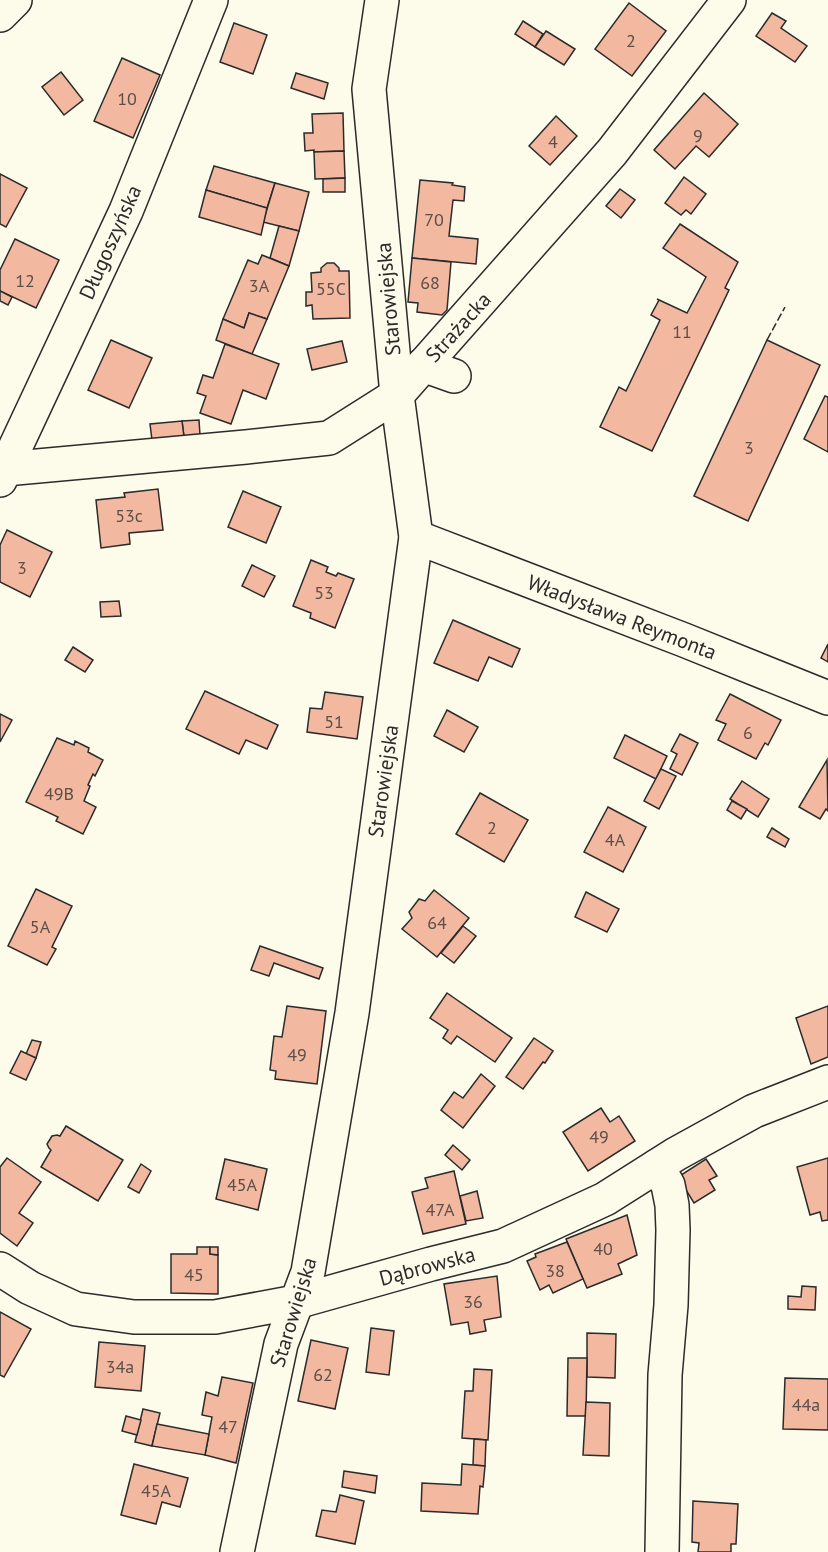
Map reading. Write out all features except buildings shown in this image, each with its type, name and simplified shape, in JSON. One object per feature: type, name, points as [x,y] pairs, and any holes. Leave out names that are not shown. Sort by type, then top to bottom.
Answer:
[{"type":"street","points":[[0,15],[15,0]]},
{"type":"street","name":"Długoszyńska","points":[[3,474],[126,211],[211,0]]},
{"type":"street","name":"Starowiejska","points":[[237,1552],[281,1344],[308,1272],[352,1013],[416,537],[397,395],[369,89],[382,0]]},
{"type":"street","name":"Strażacka","points":[[3,474],[329,438],[397,395],[612,152],[729,0]]},
{"type":"street","points":[[423,365],[454,376]]},
{"type":"street","name":"Władysława Reymonta","points":[[416,537],[828,698]]},
{"type":"street","name":"Dąbrowska","points":[[0,1269],[30,1288],[76,1309],[134,1317],[216,1317],[296,1302],[503,1246],[605,1199],[753,1111],[828,1082]]},
{"type":"street","points":[[657,1166],[668,1185],[673,1230],[671,1305],[665,1375],[662,1552]]},
{"type":"fence","points":[[767,340],[785,307]]}]
